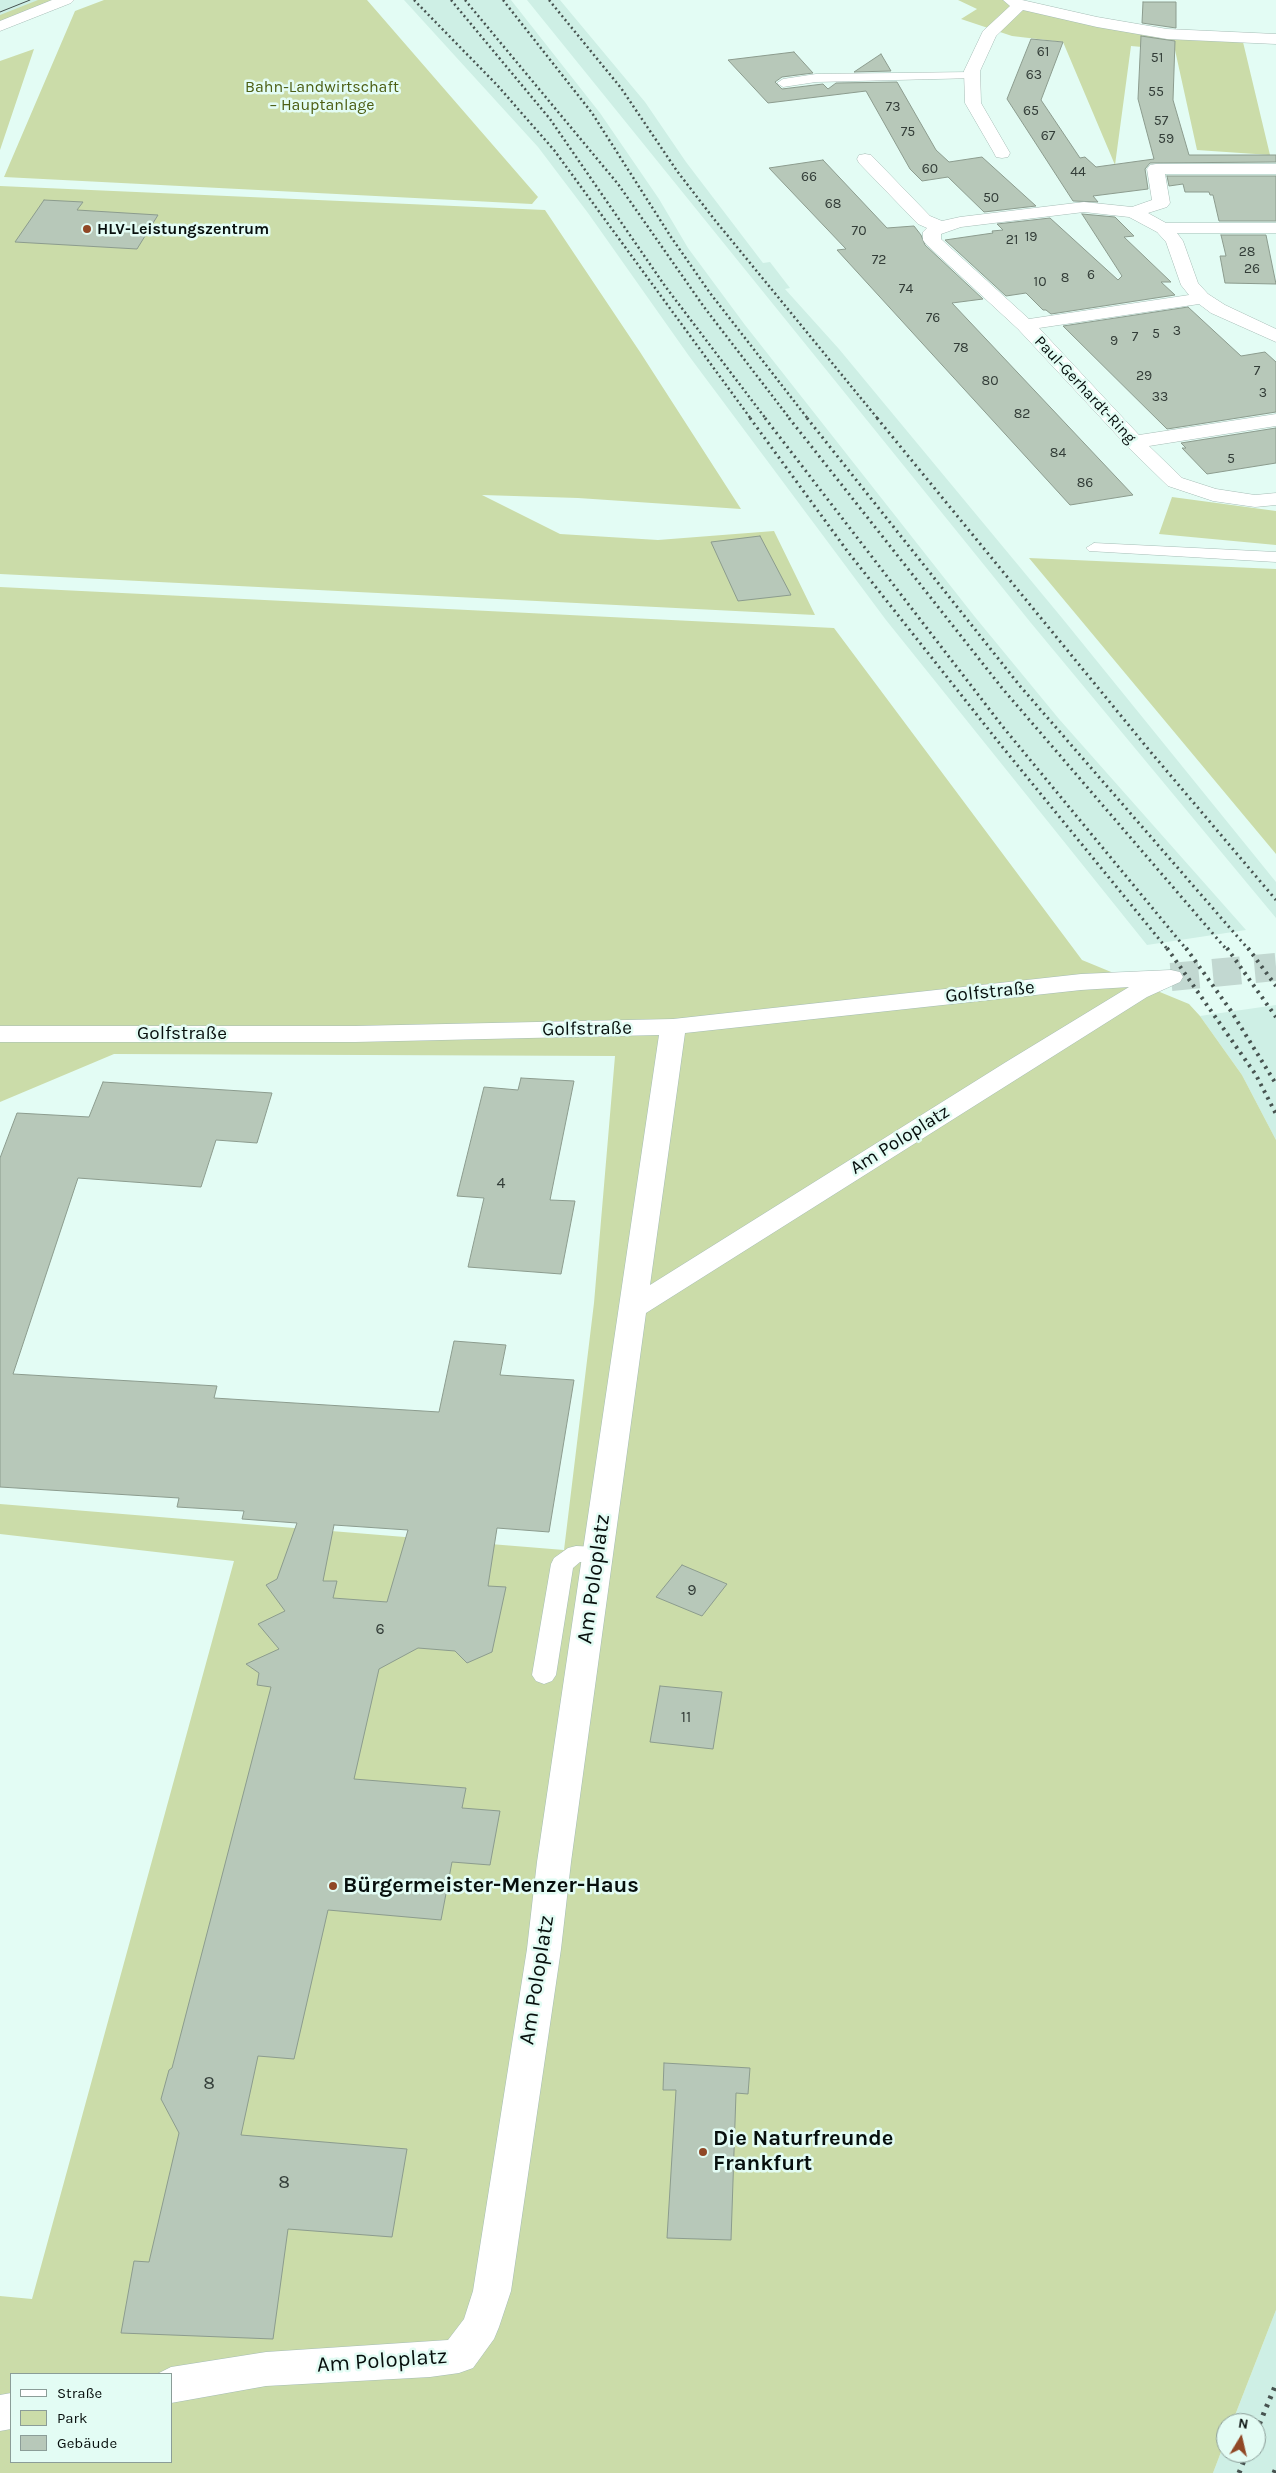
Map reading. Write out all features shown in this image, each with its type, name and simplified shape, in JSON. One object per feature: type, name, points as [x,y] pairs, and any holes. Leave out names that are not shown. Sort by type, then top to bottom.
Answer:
[{"type":"street","points":[[0,26],[66,0]]},
{"type":"street","points":[[1002,153],[973,103],[972,71],[989,34],[1016,2],[1097,22],[1167,34],[1276,39]]},
{"type":"street","points":[[865,159],[924,220],[941,227],[1084,207],[1133,212],[1163,228],[1174,241],[1190,286],[1202,298],[1218,309],[1276,336]]},
{"type":"street","points":[[1133,212],[1161,203],[1156,169],[1276,169]]},
{"type":"street","name":"Paul-Gerhardt-Ring","points":[[941,227],[932,232],[932,240],[1025,325],[1134,442],[1175,482],[1213,495],[1255,501],[1276,499]]},
{"type":"street","points":[[1163,228],[1276,228]]},
{"type":"street","points":[[1025,325],[1202,298]]},
{"type":"street","points":[[1134,442],[1276,420]]},
{"type":"street","name":"Golfstraße","points":[[0,1034],[356,1034],[673,1027],[1080,982],[1171,977]]},
{"type":"street","name":"Am Poloplatz","points":[[633,1309],[1138,992],[1171,977]]},
{"type":"street","name":"Am Poloplatz","points":[[172,2385],[266,2369],[430,2360],[459,2356],[480,2327],[492,2292],[544,1950],[597,1555],[673,1027]]},
{"type":"lane","points":[[783,83],[816,78],[972,76]]},
{"type":"lane","points":[[1094,548],[1276,558]]},
{"type":"lane","points":[[544,1675],[562,1564],[576,1554],[597,1555]]},
{"type":"shaded area","points":[[0,0],[55,0],[0,22]]},
{"type":"shaded area","points":[[404,0],[511,0],[600,113],[659,199],[688,248],[745,325],[975,617],[1059,719],[1246,930],[1147,945],[886,620],[689,356],[588,213],[538,147]]},
{"type":"shaded area","points":[[527,0],[560,0],[645,102],[686,162],[763,263],[770,262],[790,288],[785,289],[839,349],[1062,618],[1276,882],[1276,918],[1031,623]]},
{"type":"shaded area","points":[[1276,1005],[1276,1140],[1242,1075],[1200,1016]]},
{"type":"shaded area","points":[[1276,2310],[1276,2473],[1213,2473],[1217,2463],[1266,2463],[1266,2413],[1236,2413]]},
{"type":"green space","points":[[38,0],[55,0],[0,22],[0,15]]},
{"type":"green space","name":"Bahn-Landwirtschaft – Hauptanlage","points":[[104,0],[367,0],[538,197],[532,204],[4,177],[75,11]]},
{"type":"green space","points":[[958,0],[1011,0],[1093,25],[1243,42],[1270,155],[1197,150],[1175,50],[1131,46],[1115,165],[1063,42],[1012,36],[961,19],[977,9]]},
{"type":"green space","points":[[34,49],[0,150],[0,61]]},
{"type":"green space","points":[[0,186],[545,210],[640,352],[741,509],[578,498],[482,495],[560,534],[658,540],[774,531],[815,615],[0,574]]},
{"type":"green space","points":[[1172,497],[1276,511],[1276,545],[1159,534]]},
{"type":"green space","points":[[1029,558],[1276,569],[1276,854]]},
{"type":"green space","points":[[0,587],[834,628],[1082,960],[1189,1004],[1200,1016],[1242,1075],[1276,1140],[1276,2310],[1236,2413],[1216,2413],[1217,2463],[1213,2473],[0,2473],[0,2296],[32,2299],[234,1561],[0,1534],[0,1504],[564,1550],[594,1303],[615,1056],[114,1054],[0,1102]]},
{"type":"building","points":[[1143,2],[1176,2],[1176,28],[1142,23]]},
{"type":"building","points":[[1141,36],[1175,41],[1173,100],[1189,155],[1276,155],[1276,162],[1150,163],[1145,169],[1148,189],[1093,196],[1098,202],[1073,201],[1007,99],[1031,39],[1063,42],[1041,100],[1080,158],[1085,157],[1096,167],[1154,159],[1138,99]]},
{"type":"building","points":[[794,52],[813,73],[782,77],[775,82],[782,89],[823,84],[828,89],[836,83],[897,82],[936,150],[949,162],[982,157],[1036,206],[984,212],[948,177],[922,181],[910,169],[866,91],[768,103],[728,60]]},
{"type":"building","points":[[881,54],[891,71],[854,72]]},
{"type":"building","points":[[823,160],[887,228],[914,226],[921,235],[925,245],[983,299],[952,303],[1133,495],[1070,505],[837,250],[846,249],[769,168]]},
{"type":"building","points":[[1167,176],[1276,176],[1276,221],[1219,221],[1213,195],[1210,195],[1209,192],[1185,192],[1183,184],[1169,186]]},
{"type":"building","name":"HLV-Leistungszentrum","points":[[44,200],[83,202],[77,210],[158,215],[137,249],[15,242]]},
{"type":"building","points":[[1082,214],[1115,217],[1134,236],[1124,237],[1171,282],[1161,282],[1175,295],[1051,314],[1043,310],[1026,293],[1006,296],[945,240],[1003,230],[997,224],[1050,218],[1118,280],[1122,276]]},
{"type":"building","points":[[1221,235],[1266,235],[1276,284],[1225,283],[1220,256],[1226,256]]},
{"type":"building","points":[[1188,307],[1241,356],[1265,352],[1276,362],[1276,412],[1167,429],[1063,326]]},
{"type":"building","points":[[1276,428],[1276,463],[1207,474],[1182,448],[1186,448],[1181,443]]},
{"type":"building","points":[[760,536],[791,595],[738,601],[711,542]]},
{"type":"building","points":[[521,1078],[574,1081],[550,1200],[575,1201],[561,1274],[468,1267],[484,1198],[457,1196],[484,1087],[518,1090]]},
{"type":"building","points":[[103,1082],[272,1093],[257,1143],[216,1140],[201,1187],[78,1178],[13,1374],[217,1386],[214,1398],[439,1412],[454,1341],[506,1345],[500,1375],[574,1380],[549,1532],[497,1528],[488,1586],[506,1587],[492,1652],[467,1663],[455,1651],[418,1648],[379,1669],[354,1779],[466,1788],[462,1808],[500,1811],[490,1865],[452,1862],[441,1920],[328,1910],[294,2059],[258,2056],[241,2135],[407,2149],[392,2237],[288,2229],[273,2339],[121,2333],[134,2261],[149,2262],[179,2133],[161,2099],[169,2070],[172,2068],[271,1687],[257,1685],[259,1673],[246,1664],[279,1649],[258,1624],[285,1611],[266,1585],[277,1579],[297,1523],[242,1519],[244,1511],[177,1507],[179,1498],[0,1487],[0,1158],[17,1113],[89,1117]],"holes":[[[334,1525],[408,1530],[387,1602],[333,1598],[337,1581],[323,1581]]]},
{"type":"building","points":[[682,1565],[727,1584],[702,1616],[656,1597]]},
{"type":"building","points":[[660,1686],[722,1692],[713,1749],[650,1742]]},
{"type":"building","name":"Die Naturfreunde Frankfurt","points":[[664,2063],[750,2068],[748,2094],[736,2093],[731,2240],[667,2238],[676,2090],[663,2090]]},
{"type":"tunnel","points":[[1171,977],[1276,967]]},
{"type":"tram line","points":[[0,12],[30,0]]},
{"type":"railway","points":[[414,0],[497,85],[554,150],[751,419]]},
{"type":"railway","points":[[451,0],[550,119],[665,286],[766,419]]},
{"type":"railway","points":[[465,0],[618,184],[704,307],[790,419]]},
{"type":"railway","points":[[503,0],[592,113],[671,237],[710,293],[808,419]]},
{"type":"railway","points":[[549,0],[621,88],[677,171],[714,219],[878,419]]},
{"type":"railway","points":[[750,418],[848,552],[1000,744],[1168,950]]},
{"type":"railway","points":[[765,418],[1003,727],[1187,950]]},
{"type":"railway","points":[[789,418],[1002,688],[1227,950]]},
{"type":"railway","points":[[807,418],[1020,686],[1249,950]]},
{"type":"railway","points":[[877,418],[1149,750],[1276,900]]},
{"type":"railway","points":[[1167,948],[1256,1075],[1276,1114]]},
{"type":"railway","points":[[1186,948],[1231,1011],[1276,1084]]},
{"type":"railway","points":[[1227,948],[1276,1017]]},
{"type":"railway","points":[[1248,948],[1276,986]]},
{"type":"railway","points":[[1264,2413],[1276,2384]]},
{"type":"railway","points":[[1239,2473],[1243,2463]]},
{"type":"railway","points":[[1274,2473],[1276,2468]]},
{"type":"place","name":"HLV-Leistungszentrum","points":[[87,229]]},
{"type":"place","name":"Bürgermeister-Menzer-Haus","points":[[333,1886]]},
{"type":"place","name":"Die Naturfreunde Frankfurt","points":[[703,2152]]}]
